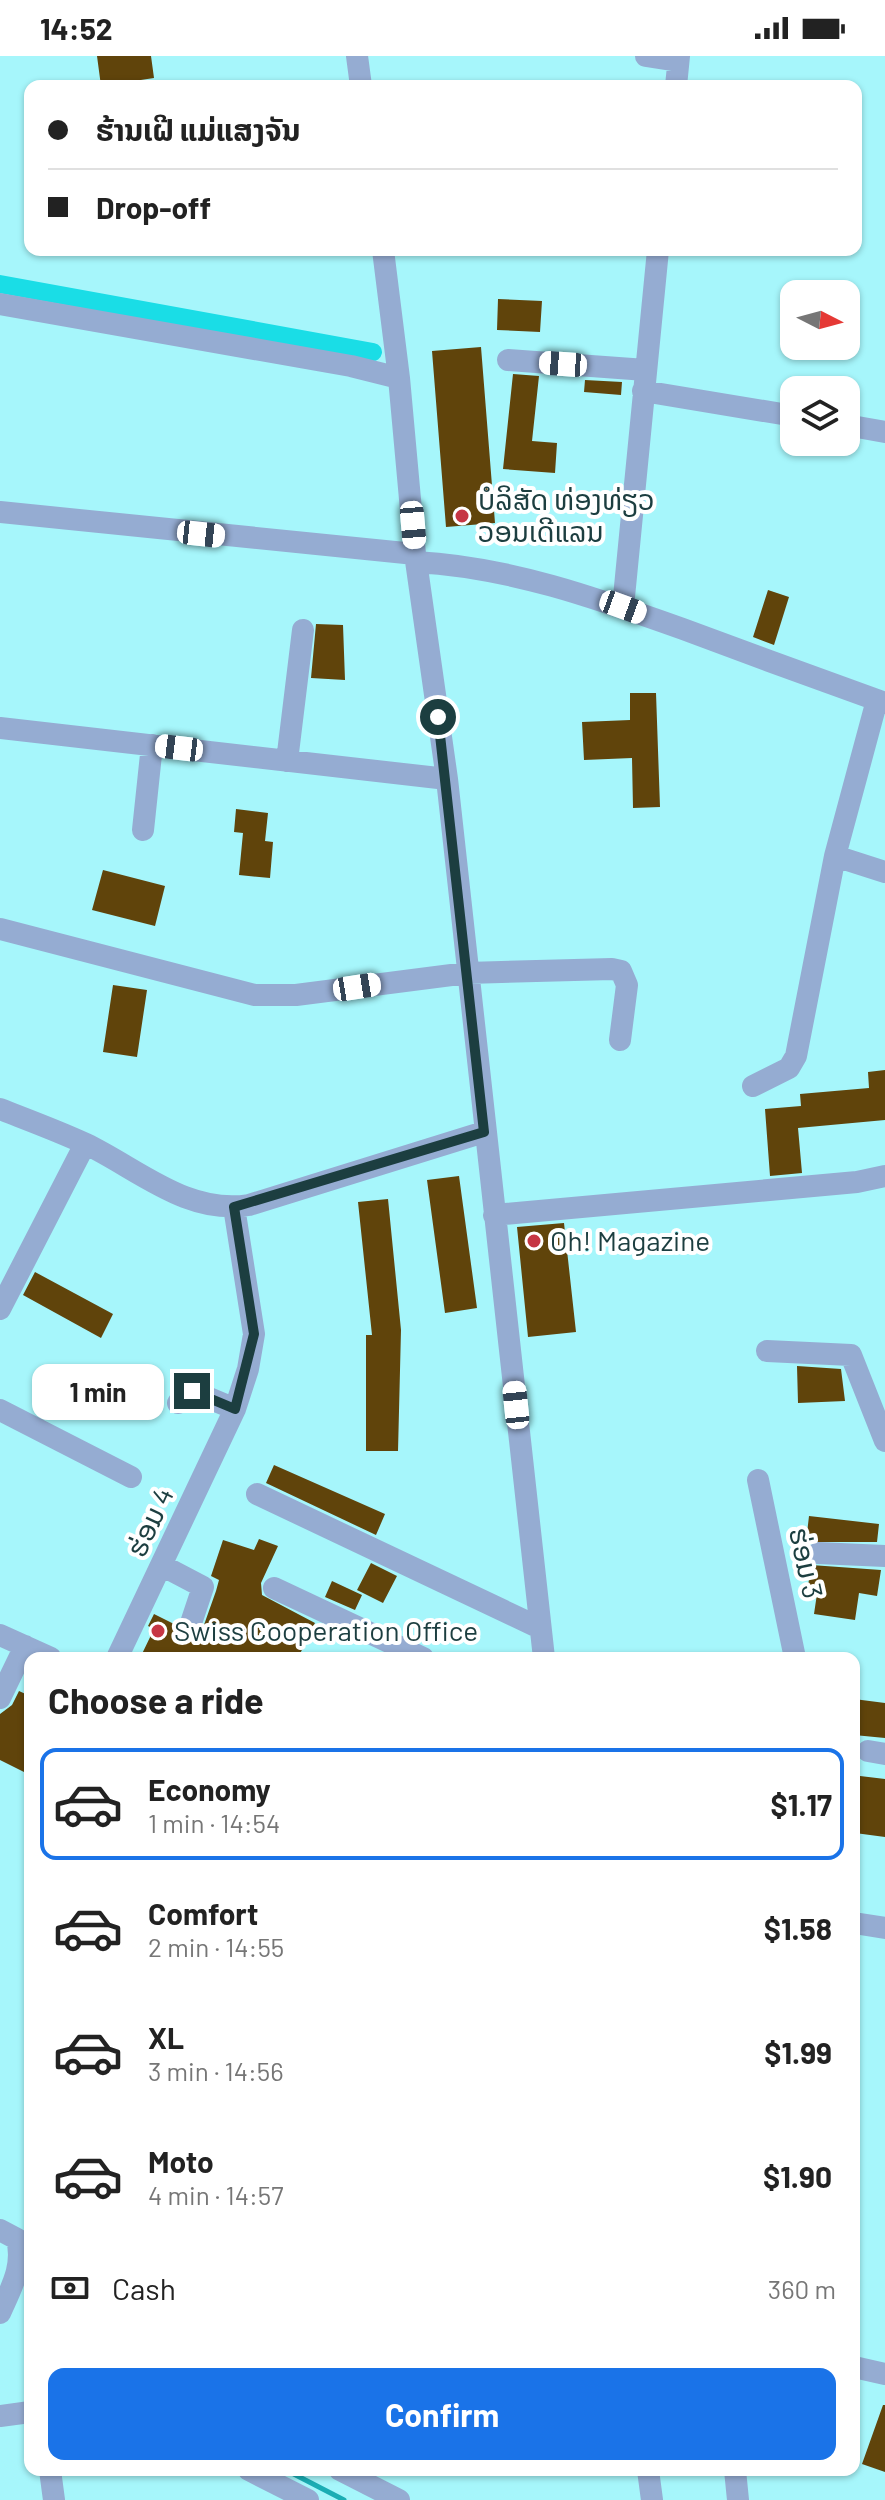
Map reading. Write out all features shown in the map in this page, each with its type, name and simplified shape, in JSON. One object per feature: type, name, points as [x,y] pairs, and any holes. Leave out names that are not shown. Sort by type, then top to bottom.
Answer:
[{"type":"street","points":[[357,56],[360,80]]},
{"type":"street","points":[[646,56],[679,58],[677,80]]},
{"type":"street","points":[[384,256],[416,558],[447,779],[543,1652]]},
{"type":"street","points":[[623,607],[657,256]]},
{"type":"street","points":[[0,304],[351,366],[399,378]]},
{"type":"street","points":[[508,360],[644,380],[780,413]]},
{"type":"street","points":[[860,428],[885,432]]},
{"type":"street","points":[[0,512],[486,568],[623,607],[881,701],[835,856],[794,1063],[753,1086]]},
{"type":"street","points":[[287,761],[303,630]]},
{"type":"street","points":[[0,728],[447,779]]},
{"type":"street","points":[[143,830],[152,745]]},
{"type":"street","points":[[835,856],[885,872]]},
{"type":"street","points":[[0,929],[255,995],[296,995],[467,973],[621,971],[627,985],[620,1040]]},
{"type":"street","points":[[0,1109],[85,1144],[191,1201],[234,1207],[484,1132]]},
{"type":"street","points":[[0,1309],[85,1144]]},
{"type":"street","points":[[494,1215],[857,1182],[885,1176]]},
{"type":"street","name":"ຮ່ອມ 4","points":[[120,1652],[235,1409],[254,1334],[234,1207]]},
{"type":"street","points":[[767,1351],[851,1355],[885,1441]]},
{"type":"street","points":[[178,1403],[185,1393],[192,1391],[235,1409]]},
{"type":"street","points":[[0,1410],[131,1477]]},
{"type":"street","name":"ຮ່ອມ 3","points":[[758,1480],[794,1652]]},
{"type":"street","points":[[257,1494],[540,1628]]},
{"type":"street","points":[[818,1553],[885,1556]]},
{"type":"street","points":[[163,1566],[203,1587],[189,1629]]},
{"type":"street","points":[[274,1588],[410,1652]]},
{"type":"street","points":[[0,1635],[38,1652]]},
{"type":"street","points":[[0,1698],[25,1646]]},
{"type":"street","points":[[860,1924],[885,1928]]},
{"type":"street","points":[[0,2230],[17,2239],[20,2254],[19,2269],[0,2313]]},
{"type":"street","points":[[860,2368],[885,2374]]},
{"type":"street","points":[[0,2416],[24,2413]]},
{"type":"street","points":[[51,2476],[54,2500]]},
{"type":"street","points":[[261,2476],[308,2500]]},
{"type":"street","points":[[352,2476],[399,2500]]},
{"type":"street","points":[[649,2476],[652,2500]]},
{"type":"street","points":[[736,2476],[738,2500]]},
{"type":"building","points":[[97,56],[151,56],[154,78],[100,80]]},
{"type":"building","points":[[498,299],[542,301],[540,332],[497,330]]},
{"type":"building","points":[[481,347],[495,523],[446,527],[432,351]]},
{"type":"building","points":[[513,374],[539,376],[532,441],[557,443],[555,473],[503,469]]},
{"type":"building","points":[[585,380],[622,382],[621,395],[584,392]]},
{"type":"building","points":[[768,590],[789,597],[774,645],[753,637]]},
{"type":"building","points":[[316,624],[343,625],[345,680],[311,678]]},
{"type":"building","points":[[630,693],[656,693],[660,807],[633,808],[632,758],[584,760],[582,722],[630,720]]},
{"type":"building","points":[[236,809],[268,813],[265,841],[273,842],[270,878],[239,875],[243,833],[234,832]]},
{"type":"building","points":[[103,870],[165,886],[155,926],[92,910]]},
{"type":"building","points":[[113,985],[147,990],[137,1057],[103,1052]]},
{"type":"building","points":[[885,1070],[885,1120],[798,1128],[802,1173],[770,1176],[765,1109],[801,1106],[800,1094],[869,1088],[868,1072]]},
{"type":"building","points":[[459,1176],[477,1308],[445,1313],[427,1180]]},
{"type":"building","points":[[388,1199],[401,1330],[398,1451],[366,1451],[366,1335],[372,1335],[358,1202]]},
{"type":"building","points":[[564,1223],[576,1332],[528,1337],[517,1227]]},
{"type":"building","points":[[35,1272],[113,1314],[101,1338],[23,1295]]},
{"type":"building","points":[[797,1366],[841,1369],[845,1401],[798,1403]]},
{"type":"building","points":[[274,1465],[385,1514],[376,1535],[266,1483]]},
{"type":"building","points":[[809,1516],[879,1524],[877,1542],[806,1542]]},
{"type":"building","points":[[259,1539],[278,1546],[261,1583],[262,1595],[315,1623],[301,1652],[143,1652],[154,1629],[148,1626],[154,1614],[176,1625],[176,1633],[184,1642],[199,1639],[219,1580],[211,1576],[223,1540],[254,1550]]},
{"type":"building","points":[[371,1563],[397,1576],[383,1603],[357,1590]]},
{"type":"building","points":[[811,1565],[881,1570],[877,1596],[859,1593],[855,1620],[814,1614],[818,1587],[808,1586]]},
{"type":"building","points":[[332,1581],[362,1595],[355,1610],[325,1597]]},
{"type":"building","points":[[19,1691],[24,1693],[24,1772],[0,1760],[0,1714],[12,1705]]},
{"type":"building","points":[[860,1700],[885,1703],[885,1738],[860,1736]]},
{"type":"building","points":[[860,1776],[885,1779],[885,1837],[860,1834]]},
{"type":"building","points":[[885,2405],[885,2472],[862,2464]]},
{"type":"waterway","points":[[0,284],[373,352]]},
{"type":"waterway","points":[[298,2476],[344,2500]]},
{"type":"place","name":"ບໍລິສັດ ທ່ອງທ່ຽວ ວອນເດີແລນ","points":[[462,516]]},
{"type":"place","name":"Oh! Magazine","points":[[534,1241]]},
{"type":"place","name":"Swiss Cooperation Office","points":[[158,1631]]},
{"type":"route","points":[[192,1391],[235,1409],[248,1369],[254,1334],[234,1207],[484,1132],[438,717]]}]
